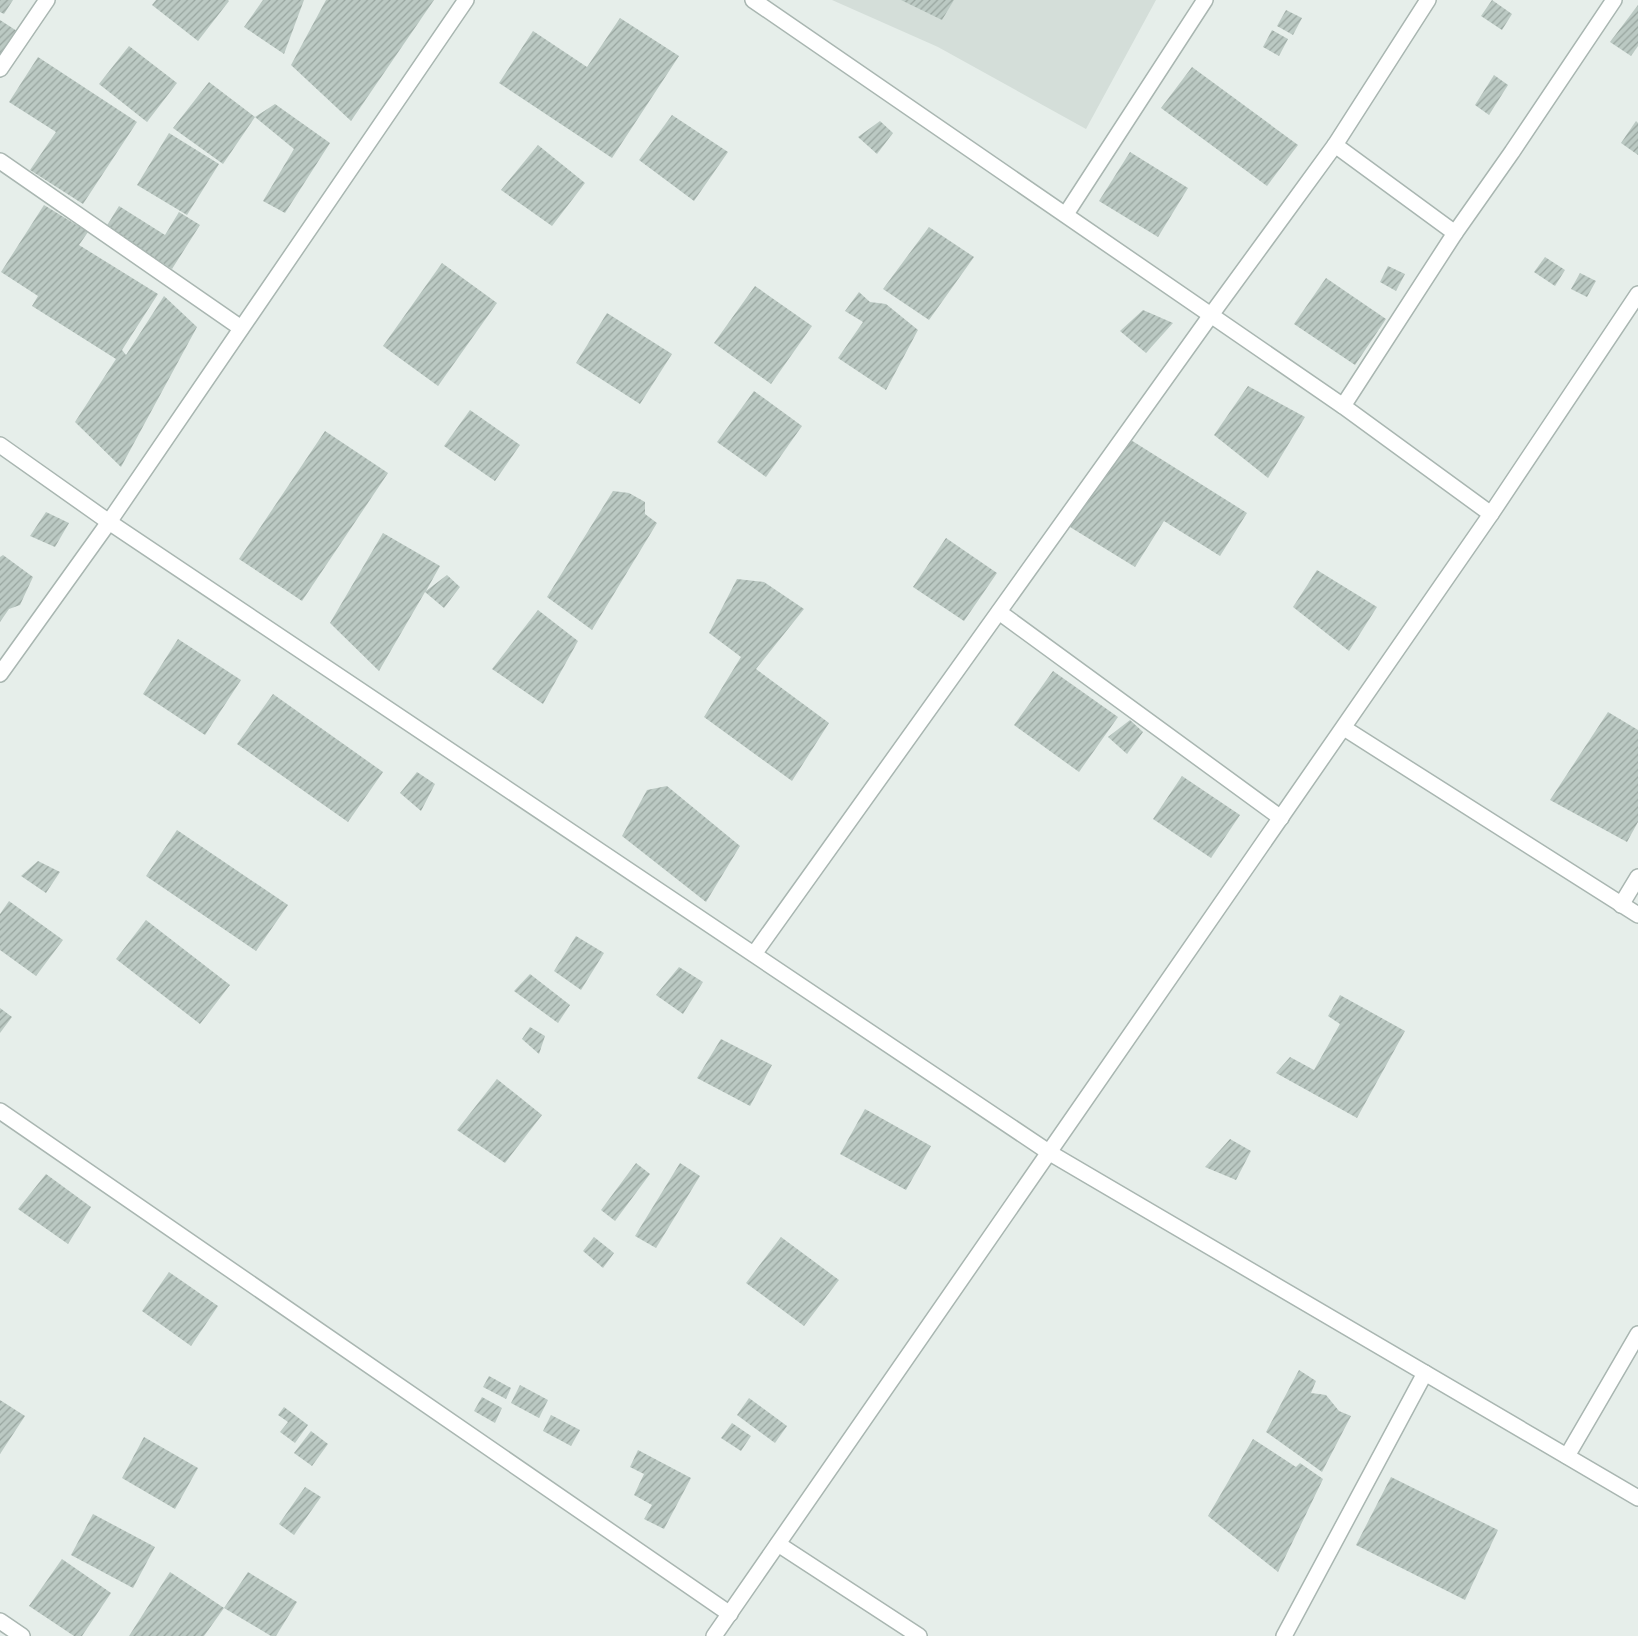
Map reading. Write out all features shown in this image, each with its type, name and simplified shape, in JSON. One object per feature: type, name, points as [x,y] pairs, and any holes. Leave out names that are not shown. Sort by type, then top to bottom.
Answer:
[{"type":"street","points":[[0,69],[47,0]]},
{"type":"street","points":[[0,674],[109,522],[466,0]]},
{"type":"street","points":[[752,0],[1211,314],[1343,406],[1491,514]]},
{"type":"street","points":[[1066,214],[1205,0]]},
{"type":"street","points":[[754,954],[1211,314],[1335,145],[1428,0]]},
{"type":"street","points":[[1343,406],[1455,233],[1614,0]]},
{"type":"street","points":[[1335,145],[1455,233]]},
{"type":"street","points":[[0,161],[241,328]]},
{"type":"street","points":[[714,1636],[1344,728],[1491,514],[1638,294]]},
{"type":"street","points":[[0,446],[109,522],[1050,1153],[1638,1498]]},
{"type":"street","points":[[999,612],[1281,818]]},
{"type":"street","points":[[1344,728],[1638,915]]},
{"type":"street","points":[[1621,905],[1638,878]]},
{"type":"street","points":[[0,1111],[730,1614]]},
{"type":"street","points":[[1567,1456],[1638,1334]]},
{"type":"street","points":[[1284,1636],[1425,1373]]},
{"type":"street","points":[[778,1544],[919,1636]]},
{"type":"street","points":[[0,1621],[22,1636]]},
{"type":"shaded area","points":[[832,0],[1156,0],[1086,129],[938,47]]},
{"type":"building","points":[[0,0],[13,0],[4,14],[0,12]]},
{"type":"building","points":[[156,0],[229,1],[198,41],[152,5]]},
{"type":"building","points":[[263,0],[304,0],[284,54],[244,27]]},
{"type":"building","points":[[326,0],[434,0],[351,121],[291,65]]},
{"type":"building","points":[[901,0],[954,0],[942,20]]},
{"type":"building","points":[[1492,0],[1512,14],[1502,30],[1481,16]]},
{"type":"building","points":[[1638,5],[1638,46],[1631,56],[1610,42]]},
{"type":"building","points":[[1286,10],[1302,18],[1293,35],[1277,26]]},
{"type":"building","points":[[620,18],[679,56],[612,158],[499,83],[533,31],[587,67]]},
{"type":"building","points":[[0,20],[20,33],[0,63]]},
{"type":"building","points":[[1272,30],[1288,39],[1279,56],[1263,47]]},
{"type":"building","points":[[129,46],[177,83],[147,122],[99,84]]},
{"type":"building","points":[[38,57],[137,122],[83,204],[30,170],[56,132],[9,102]]},
{"type":"building","points":[[1192,67],[1298,145],[1267,186],[1161,108]]},
{"type":"building","points":[[1494,75],[1508,85],[1489,115],[1475,105]]},
{"type":"building","points":[[209,82],[255,117],[223,164],[173,128]]},
{"type":"building","points":[[275,104],[330,143],[285,213],[263,201],[294,149],[255,117]]},
{"type":"building","points":[[672,115],[728,152],[694,201],[639,160]]},
{"type":"building","points":[[880,121],[893,133],[877,154],[858,137]]},
{"type":"building","points":[[1636,121],[1638,123],[1638,155],[1621,143]]},
{"type":"building","points":[[169,133],[219,164],[187,215],[137,185]]},
{"type":"building","points":[[538,145],[585,183],[552,226],[501,190]]},
{"type":"building","points":[[1130,152],[1188,188],[1158,237],[1099,201]]},
{"type":"building","points":[[44,205],[88,232],[79,245],[158,294],[122,350],[126,355],[164,296],[197,327],[121,467],[75,422],[116,359],[32,306],[38,296],[1,272]]},
{"type":"building","points":[[119,206],[165,235],[179,212],[200,225],[172,269],[106,227]]},
{"type":"building","points":[[929,227],[974,257],[929,320],[883,289]]},
{"type":"building","points":[[1545,257],[1565,270],[1555,286],[1534,272]]},
{"type":"building","points":[[442,263],[497,303],[438,386],[383,346]]},
{"type":"building","points":[[1388,266],[1405,274],[1396,291],[1380,282]]},
{"type":"building","points":[[1580,273],[1596,281],[1587,297],[1571,289]]},
{"type":"building","points":[[1326,278],[1386,319],[1355,365],[1294,324]]},
{"type":"building","points":[[755,286],[812,326],[771,384],[714,343]]},
{"type":"building","points":[[859,292],[870,302],[886,304],[918,330],[886,390],[838,358],[863,322],[845,311]]},
{"type":"building","points":[[1143,310],[1173,323],[1146,353],[1120,331]]},
{"type":"building","points":[[607,313],[672,354],[640,404],[576,363]]},
{"type":"building","points":[[1248,386],[1305,417],[1268,478],[1214,435]]},
{"type":"building","points":[[754,391],[802,426],[766,477],[717,442]]},
{"type":"building","points":[[470,410],[520,445],[495,481],[444,446]]},
{"type":"building","points":[[325,431],[388,473],[302,601],[239,559]]},
{"type":"building","points":[[1126,437],[1247,513],[1220,556],[1164,521],[1135,567],[1070,527]]},
{"type":"building","points":[[613,491],[629,493],[645,502],[645,514],[657,523],[592,630],[547,597]]},
{"type":"building","points":[[46,512],[69,523],[55,547],[30,536]]},
{"type":"building","points":[[383,533],[440,566],[426,591],[447,575],[460,587],[444,608],[425,592],[379,671],[330,623]]},
{"type":"building","points":[[946,538],[997,573],[964,621],[913,587]]},
{"type":"building","points":[[3,555],[33,577],[20,605],[9,609],[0,622],[0,557]]},
{"type":"building","points":[[1317,570],[1377,607],[1349,651],[1293,607]]},
{"type":"building","points":[[737,579],[764,582],[804,609],[756,669],[829,723],[792,781],[704,717],[741,657],[709,633]]},
{"type":"building","points":[[538,610],[578,641],[543,704],[492,669]]},
{"type":"building","points":[[178,639],[241,680],[205,735],[143,694]]},
{"type":"building","points":[[1053,671],[1118,717],[1079,772],[1014,725]]},
{"type":"building","points":[[273,694],[383,772],[348,822],[237,744]]},
{"type":"building","points":[[1608,712],[1638,730],[1638,822],[1627,842],[1550,800]]},
{"type":"building","points":[[1130,720],[1143,732],[1127,754],[1108,737]]},
{"type":"building","points":[[417,772],[435,784],[421,811],[400,793]]},
{"type":"building","points":[[1182,776],[1240,815],[1211,858],[1153,819]]},
{"type":"building","points":[[667,786],[740,846],[706,902],[622,836],[647,790]]},
{"type":"building","points":[[177,830],[288,905],[256,951],[146,876]]},
{"type":"building","points":[[38,861],[60,872],[46,893],[21,876]]},
{"type":"building","points":[[9,901],[63,940],[36,976],[0,950],[0,914]]},
{"type":"building","points":[[146,920],[230,985],[200,1024],[116,959]]},
{"type":"building","points":[[576,936],[604,953],[581,990],[554,971]]},
{"type":"building","points":[[679,967],[703,982],[683,1014],[656,995]]},
{"type":"building","points":[[530,974],[570,1005],[558,1023],[514,991]]},
{"type":"building","points":[[1340,995],[1405,1031],[1357,1118],[1276,1073],[1290,1057],[1314,1070],[1340,1024],[1328,1016]]},
{"type":"building","points":[[0,1008],[12,1017],[0,1033]]},
{"type":"building","points":[[530,1027],[545,1036],[539,1054],[522,1039]]},
{"type":"building","points":[[721,1039],[772,1065],[750,1106],[697,1078]]},
{"type":"building","points":[[497,1079],[542,1115],[505,1163],[457,1130]]},
{"type":"building","points":[[865,1109],[931,1146],[906,1190],[840,1154]]},
{"type":"building","points":[[1230,1139],[1251,1151],[1236,1180],[1205,1167]]},
{"type":"building","points":[[636,1163],[650,1174],[615,1221],[601,1210]]},
{"type":"building","points":[[680,1163],[700,1176],[656,1248],[635,1236]]},
{"type":"building","points":[[46,1174],[91,1207],[68,1244],[18,1209]]},
{"type":"building","points":[[594,1237],[614,1253],[603,1268],[583,1251]]},
{"type":"building","points":[[781,1237],[839,1280],[804,1326],[746,1283]]},
{"type":"building","points":[[169,1272],[218,1306],[191,1346],[142,1311]]},
{"type":"building","points":[[1299,1370],[1316,1381],[1311,1393],[1326,1395],[1339,1411],[1351,1416],[1322,1472],[1266,1432]]},
{"type":"building","points":[[489,1376],[511,1388],[506,1399],[483,1387]]},
{"type":"building","points":[[520,1385],[548,1400],[539,1418],[511,1403]]},
{"type":"building","points":[[482,1397],[502,1408],[495,1423],[474,1411]]},
{"type":"building","points":[[749,1398],[787,1426],[775,1443],[737,1415]]},
{"type":"building","points":[[0,1400],[25,1416],[0,1454]]},
{"type":"building","points":[[284,1407],[308,1425],[295,1443],[280,1432],[288,1422],[278,1415]]},
{"type":"building","points":[[551,1415],[580,1430],[571,1446],[543,1431]]},
{"type":"building","points":[[732,1423],[751,1436],[741,1451],[721,1438]]},
{"type":"building","points":[[311,1431],[328,1444],[312,1466],[294,1453]]},
{"type":"building","points":[[144,1437],[198,1468],[175,1509],[122,1478]]},
{"type":"building","points":[[1253,1439],[1296,1467],[1300,1463],[1323,1479],[1278,1572],[1208,1516]]},
{"type":"building","points":[[638,1450],[691,1478],[664,1529],[644,1519],[652,1505],[634,1495],[644,1474],[630,1467]]},
{"type":"building","points":[[1391,1477],[1498,1530],[1465,1600],[1356,1545]]},
{"type":"building","points":[[305,1487],[321,1497],[294,1535],[279,1524]]},
{"type":"building","points":[[93,1514],[155,1547],[133,1588],[71,1555]]},
{"type":"building","points":[[62,1559],[111,1593],[82,1636],[74,1636],[29,1606]]},
{"type":"building","points":[[170,1572],[224,1608],[204,1636],[129,1636]]},
{"type":"building","points":[[248,1572],[297,1602],[276,1636],[271,1636],[224,1608]]}]
